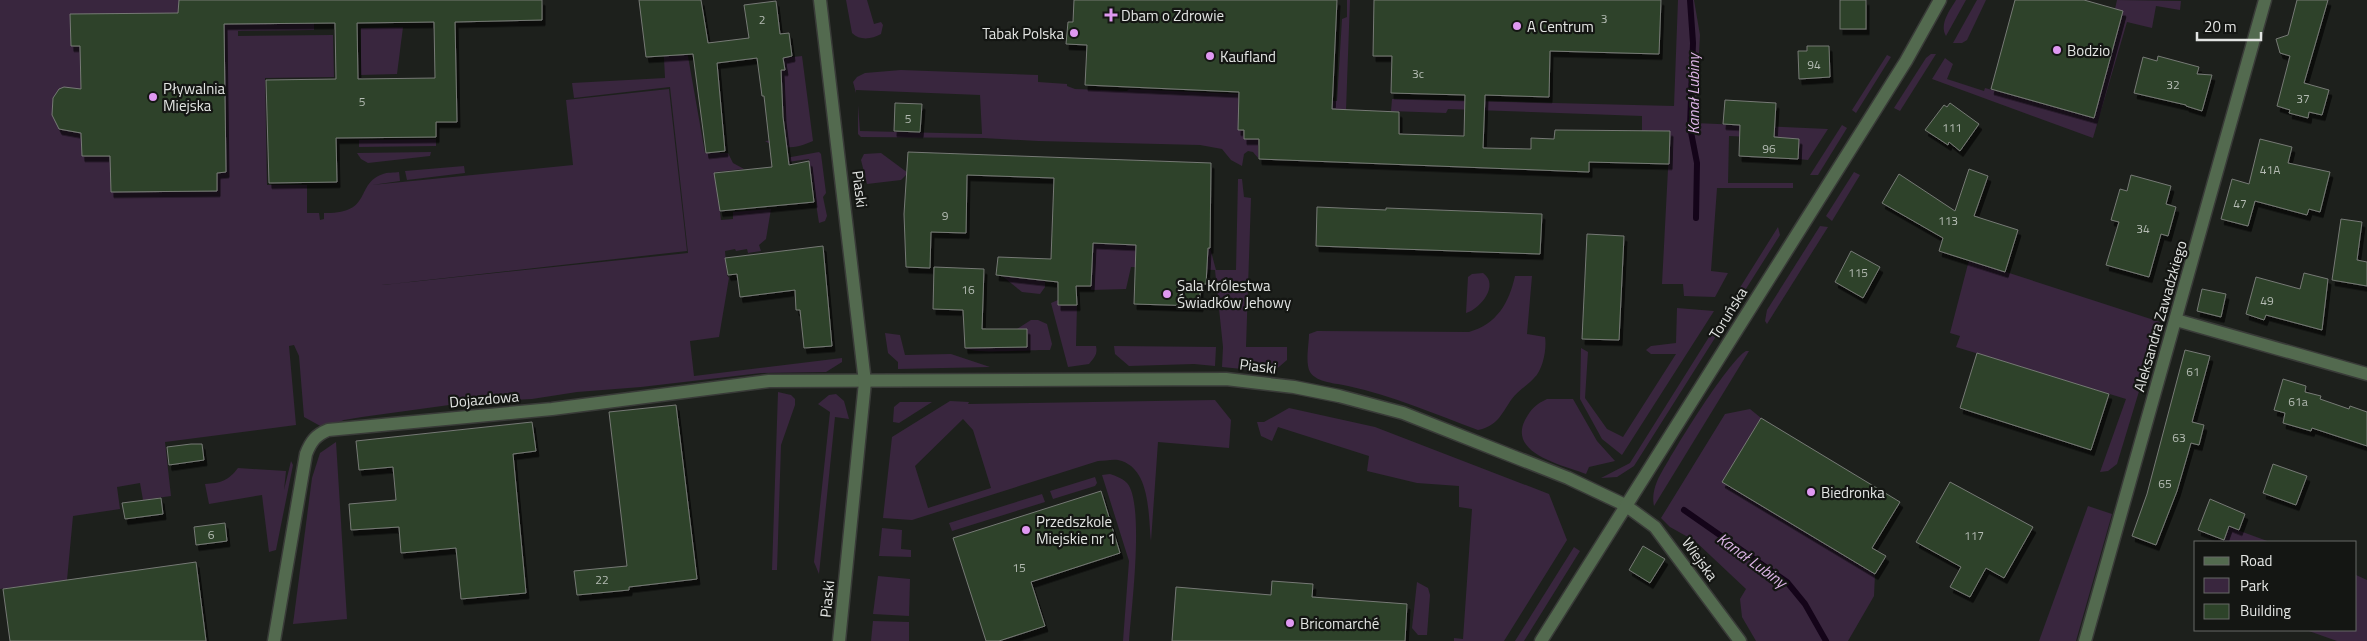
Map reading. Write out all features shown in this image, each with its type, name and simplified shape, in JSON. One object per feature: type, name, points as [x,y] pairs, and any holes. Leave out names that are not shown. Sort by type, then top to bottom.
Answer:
[{"type":"street","name":"Piaski","points":[[820,0],[865,382],[839,641]]},
{"type":"street","name":"Toruńska","points":[[1541,641],[1900,69],[1940,0]]},
{"type":"street","name":"Aleksandra Zawadzkiego","points":[[2085,641],[2265,0]]},
{"type":"street","points":[[2176,320],[2367,374]]},
{"type":"street","name":"Piaski","points":[[865,382],[1217,378],[1294,387],[1339,396],[1403,413],[1568,478],[1625,505]]},
{"type":"street","name":"Dojazdowa","points":[[274,641],[306,454],[315,438],[328,430],[552,409],[768,380],[865,382]]},
{"type":"street","name":"Wiejska","points":[[1625,505],[1654,527],[1740,641]]},
{"type":"green space","points":[[0,0],[237,0],[238,24],[314,23],[314,30],[238,31],[238,36],[333,35],[334,77],[265,78],[267,185],[307,185],[307,213],[319,213],[320,220],[324,219],[324,213],[340,212],[350,209],[357,204],[369,184],[385,173],[399,172],[400,181],[372,185],[573,165],[566,100],[669,89],[687,251],[382,285],[688,253],[670,87],[574,98],[572,83],[665,78],[661,0],[686,45],[705,153],[728,153],[733,163],[744,169],[715,172],[721,220],[733,219],[733,212],[771,209],[766,239],[759,245],[761,251],[748,253],[747,249],[736,251],[735,249],[725,251],[727,275],[729,278],[719,337],[690,341],[694,376],[842,358],[842,362],[826,372],[761,373],[641,387],[577,392],[532,399],[471,402],[344,420],[324,428],[304,417],[299,356],[294,345],[289,346],[296,425],[165,442],[171,496],[143,500],[140,483],[117,487],[120,509],[73,516],[67,580],[0,589]]},
{"type":"green space","points":[[846,0],[867,0],[874,24],[881,22],[883,25],[881,34],[866,38],[855,36],[852,33]]},
{"type":"green space","points":[[1347,0],[1350,0],[1346,110],[1244,130],[1244,139],[1258,139],[1258,158],[1253,152],[1248,151],[1244,154],[1242,166],[1231,160],[1222,149],[1200,145],[983,138],[861,137],[858,134],[858,105],[860,131],[982,134],[980,95],[856,90],[856,93],[853,82],[857,77],[865,73],[901,70],[1038,75],[1038,82],[1067,84],[1067,86],[1075,89],[1127,91],[1129,89],[1304,97],[1307,100],[1337,101],[1342,19],[1347,17]]},
{"type":"green space","points":[[1678,0],[1694,0],[1700,35],[1695,123],[1828,129],[1808,160],[1798,159],[1799,139],[1729,136],[1728,183],[1793,183],[1793,188],[1717,188],[1711,271],[1728,273],[1715,297],[1684,296],[1683,284],[1662,284],[1670,131],[1642,131],[1642,116],[1448,109],[1446,113],[1391,111],[1392,99],[1674,106]]},
{"type":"green space","points":[[1956,0],[1966,0],[1946,36],[1944,31],[1945,22]]},
{"type":"green space","points":[[1977,0],[1986,0],[1967,40],[1962,43],[1953,43]]},
{"type":"green space","points":[[2117,0],[2181,1],[2180,10],[2156,6],[2152,28],[2127,22],[2093,138],[1932,79],[1945,58],[1953,64],[1947,79],[1984,91],[1985,88],[2094,118],[2123,11],[2115,9]]},
{"type":"green space","points":[[403,27],[397,74],[361,75],[361,28]]},
{"type":"green space","points":[[1931,54],[1936,54],[1900,111],[1894,108],[1926,58]]},
{"type":"green space","points":[[1887,55],[1891,57],[1856,113],[1852,110]]},
{"type":"green space","points":[[802,56],[813,141],[795,147],[777,146],[765,141],[786,139],[784,118],[780,117],[784,117],[783,107],[779,106],[783,106],[782,96],[777,95],[783,94],[782,82],[775,82],[780,70],[784,70],[784,58]]},
{"type":"green space","points":[[1842,125],[1847,128],[1818,175],[1810,175]]},
{"type":"green space","points":[[436,139],[436,146],[359,147],[359,140]]},
{"type":"green space","points":[[431,152],[430,156],[368,163],[361,159],[357,153]]},
{"type":"green space","points":[[819,152],[821,154],[826,193],[823,197],[827,216],[825,221],[819,223],[809,159],[780,163],[780,159]]},
{"type":"green space","points":[[881,153],[908,173],[901,180],[867,184],[861,160],[864,154]]},
{"type":"green space","points":[[464,166],[465,173],[407,180],[405,171]]},
{"type":"green space","points":[[1854,172],[1860,175],[1832,221],[1826,216]]},
{"type":"green space","points":[[1238,179],[1242,179],[1244,197],[1251,198],[1246,347],[1287,347],[1287,360],[1273,372],[1222,367],[1223,347],[1215,270],[1131,267],[1126,289],[1091,290],[1092,265],[1080,243],[1210,248],[1216,270],[1236,270]]},
{"type":"green space","points":[[1820,226],[1828,227],[1767,324],[1765,321],[1767,310]]},
{"type":"green space","points":[[1778,227],[1780,235],[1634,466],[1617,477],[1601,478],[1630,463]]},
{"type":"green space","points":[[1969,260],[2160,322],[2117,464],[2108,471],[2100,472],[2126,399],[1956,347],[1960,336],[1950,333]]},
{"type":"green space","points":[[1483,273],[1488,278],[1489,290],[1477,307],[1466,313],[1468,277],[1472,274]]},
{"type":"green space","points":[[1001,275],[1045,280],[1045,287],[1040,294],[1022,292]]},
{"type":"green space","points":[[1515,276],[1532,276],[1527,334],[1545,337],[1545,353],[1537,374],[1513,397],[1498,419],[1490,426],[1478,430],[1381,395],[1322,380],[1313,376],[1310,372],[1307,359],[1309,334],[1317,331],[1469,332],[1487,324],[1500,311],[1509,295]]},
{"type":"green space","points":[[1058,300],[1058,305],[1077,305],[1076,346],[1096,346],[1096,354],[1089,364],[1068,367],[1051,303]]},
{"type":"green space","points":[[1677,308],[1714,311],[1622,455],[1602,439],[1580,399],[1581,348],[1588,352],[1585,398],[1607,429],[1623,437],[1676,354],[1651,354],[1646,350],[1651,346],[1676,343]]},
{"type":"green space","points":[[1031,320],[1038,320],[1047,324],[1052,344],[1050,350],[981,351],[965,348],[1027,347],[1027,329],[1017,329]]},
{"type":"green space","points":[[885,333],[900,335],[905,355],[951,354],[990,367],[898,369],[898,362],[888,353]]},
{"type":"green space","points":[[1114,346],[1216,347],[1215,366],[1194,364],[1129,366],[1115,354]]},
{"type":"green space","points":[[1746,351],[1749,351],[1654,506],[1654,489],[1674,451],[1713,390],[1726,372]]},
{"type":"green space","points":[[778,392],[791,395],[795,399],[795,405],[781,445],[777,570],[772,570]]},
{"type":"green space","points":[[836,394],[844,401],[849,419],[835,417],[819,574],[814,562],[830,412],[818,404],[829,395]]},
{"type":"green space","points":[[1547,399],[1573,399],[1597,441],[1615,461],[1589,467],[1586,474],[1552,462],[1531,450],[1524,442],[1522,432],[1525,420],[1534,407]]},
{"type":"green space","points":[[1215,400],[1231,420],[1229,448],[1158,442],[1151,541],[1148,506],[1142,482],[1137,472],[1129,464],[1118,460],[1098,461],[912,520],[883,518],[892,437],[950,401],[969,402],[968,404]],"holes":[[[963,419],[973,430],[991,488],[928,508],[915,466]]]},
{"type":"green space","points":[[900,402],[932,402],[899,423],[893,422],[894,407]]},
{"type":"green space","points":[[1289,408],[1375,427],[1549,494],[1567,540],[1504,641],[1454,641],[1454,638],[1463,639],[1472,509],[1459,507],[1459,486],[1417,483],[1367,471],[1369,456],[1278,427],[1272,441],[1261,436],[1257,422],[1264,422]]},
{"type":"green space","points":[[1750,409],[1761,418],[1723,482],[1875,574],[1874,596],[1848,641],[1756,641],[1742,617],[1740,599],[1746,589],[1695,541],[1670,527],[1661,518],[1725,414]]},
{"type":"green space","points":[[336,442],[347,619],[293,624],[312,478],[320,453]]},
{"type":"green space","points":[[291,461],[293,465],[276,550],[269,552],[262,495],[209,504],[205,484],[224,481],[238,468],[286,471],[284,490]]},
{"type":"green space","points":[[1110,474],[1121,478],[1127,483],[1132,494],[1135,512],[1136,559],[1129,641],[1123,641],[1129,561],[1102,475]]},
{"type":"green space","points":[[1095,477],[1097,483],[1095,486],[1053,499],[1050,491]]},
{"type":"green space","points":[[1042,494],[1045,502],[952,531],[949,523]]},
{"type":"green space","points":[[2088,506],[2112,514],[2076,641],[2039,641]]},
{"type":"green space","points":[[2229,527],[2267,541],[2223,541]]},
{"type":"green space","points":[[882,528],[902,530],[901,549],[911,550],[911,557],[879,556]]},
{"type":"green space","points":[[1574,547],[1580,551],[1524,641],[1515,641]]},
{"type":"green space","points":[[2357,575],[2367,580],[2367,641],[2337,641],[2309,631],[2357,631]]},
{"type":"green space","points":[[878,576],[910,579],[909,616],[873,614]]},
{"type":"green space","points":[[1417,582],[1428,588],[1430,595],[1427,635],[1418,635],[1412,628]]},
{"type":"green space","points":[[873,621],[909,622],[909,641],[871,641]]},
{"type":"building","points":[[179,0],[542,0],[542,20],[455,22],[457,122],[436,122],[436,137],[336,138],[337,182],[269,183],[266,80],[336,79],[335,23],[224,24],[226,172],[217,173],[217,191],[111,192],[110,156],[82,156],[81,133],[59,129],[52,115],[53,98],[59,89],[64,87],[81,89],[80,46],[71,46],[70,14],[178,13]],"holes":[[[434,22],[435,78],[358,79],[357,23]]]},
{"type":"building","points":[[639,0],[701,0],[708,43],[749,38],[744,5],[776,1],[780,34],[789,33],[792,56],[783,58],[785,70],[781,70],[783,117],[789,165],[809,161],[814,202],[720,211],[714,173],[772,167],[764,96],[762,96],[757,58],[717,63],[725,151],[706,153],[693,54],[646,57]]},
{"type":"building","points":[[1074,0],[1337,0],[1332,109],[1399,112],[1399,134],[1464,136],[1465,95],[1391,93],[1392,56],[1373,56],[1374,0],[1661,0],[1659,54],[1550,51],[1549,97],[1485,95],[1483,148],[1531,149],[1531,138],[1554,139],[1555,130],[1670,131],[1669,164],[1589,162],[1589,172],[1259,159],[1259,139],[1244,139],[1244,130],[1238,130],[1239,92],[1085,85],[1087,45],[1066,44],[1068,22],[1073,22]]},
{"type":"building","points":[[1840,0],[1866,0],[1866,29],[1840,29]]},
{"type":"building","name":"Bodzio","points":[[2015,0],[2084,0],[2123,11],[2094,118],[1991,89]]},
{"type":"building","points":[[2297,0],[2328,0],[2304,83],[2329,90],[2322,115],[2309,112],[2308,118],[2289,113],[2290,110],[2277,106],[2290,56],[2280,53],[2276,39],[2288,35]]},
{"type":"building","points":[[1807,46],[1829,46],[1830,77],[1799,79],[1798,51],[1807,51]]},
{"type":"building","points":[[2158,56],[2199,67],[2197,74],[2212,75],[2202,111],[2186,105],[2134,93],[2143,57],[2157,61]]},
{"type":"building","points":[[1725,100],[1776,103],[1774,137],[1799,139],[1798,159],[1739,156],[1740,125],[1723,124]]},
{"type":"building","points":[[895,103],[922,104],[920,132],[894,131]]},
{"type":"building","points":[[1950,103],[1979,124],[1960,151],[1949,142],[1948,145],[1925,130],[1944,105],[1947,107]]},
{"type":"building","points":[[2260,139],[2292,147],[2288,163],[2330,172],[2320,212],[2309,209],[2307,215],[2255,201],[2248,226],[2221,219],[2232,179],[2249,184]]},
{"type":"building","points":[[908,152],[1211,163],[1210,248],[1208,248],[1206,284],[1200,284],[1200,306],[1134,304],[1136,245],[1093,243],[1091,286],[1076,286],[1077,305],[1058,305],[1058,282],[996,275],[998,257],[1051,259],[1054,178],[967,175],[966,233],[931,232],[930,268],[906,267],[904,214]]},
{"type":"building","points":[[1969,169],[1988,176],[1974,216],[2018,230],[2005,272],[1939,251],[1943,238],[1882,203],[1899,174],[1955,211]]},
{"type":"building","points":[[2131,175],[2171,186],[2166,204],[2176,207],[2168,236],[2161,234],[2149,277],[2106,265],[2119,222],[2111,220],[2120,189],[2127,191]]},
{"type":"building","points":[[1317,207],[1542,214],[1540,254],[1316,246]]},
{"type":"building","points":[[2341,219],[2362,222],[2357,260],[2367,262],[2367,286],[2332,280]]},
{"type":"building","points":[[1587,234],[1624,236],[1619,340],[1582,339]]},
{"type":"building","points":[[823,246],[832,346],[804,348],[800,310],[796,310],[795,290],[740,297],[737,274],[728,275],[725,258]]},
{"type":"building","points":[[1851,251],[1880,267],[1863,298],[1835,282]]},
{"type":"building","points":[[934,267],[984,269],[982,329],[1027,329],[1027,347],[965,348],[963,310],[933,309]]},
{"type":"building","points":[[2304,273],[2328,279],[2322,330],[2266,315],[2264,320],[2246,314],[2256,277],[2300,289]]},
{"type":"building","points":[[2202,289],[2226,294],[2221,317],[2197,311]]},
{"type":"building","points":[[2185,350],[2210,356],[2192,422],[2204,425],[2199,445],[2191,443],[2177,491],[2156,545],[2132,536],[2147,494]]},
{"type":"building","points":[[1977,353],[2109,394],[2091,450],[1960,408]]},
{"type":"building","points":[[2283,379],[2306,386],[2305,392],[2321,396],[2320,399],[2349,409],[2350,406],[2367,412],[2367,446],[2312,428],[2311,431],[2283,423],[2285,413],[2274,410]]},
{"type":"building","points":[[676,405],[697,579],[629,587],[629,590],[577,595],[574,571],[627,566],[609,412]]},
{"type":"building","name":"Biedronka","points":[[1761,418],[1900,502],[1872,548],[1886,556],[1875,574],[1722,482]]},
{"type":"building","points":[[532,422],[536,451],[513,454],[526,593],[461,599],[456,548],[401,553],[399,527],[351,530],[349,504],[396,500],[393,467],[359,470],[356,441]]},
{"type":"building","points":[[202,444],[204,460],[169,465],[167,447]]},
{"type":"building","points":[[2273,464],[2307,476],[2296,505],[2263,493]]},
{"type":"building","points":[[1950,482],[2033,527],[2004,578],[1986,568],[1970,597],[1950,587],[1961,567],[1916,542]]},
{"type":"building","points":[[1101,491],[1120,553],[1031,582],[1045,626],[999,641],[986,641],[953,538]]},
{"type":"building","points":[[161,498],[163,514],[125,519],[122,503]]},
{"type":"building","points":[[2210,499],[2245,514],[2239,530],[2229,526],[2224,540],[2198,530]]},
{"type":"building","points":[[225,523],[227,541],[196,545],[194,527]]},
{"type":"building","points":[[1643,546],[1665,559],[1650,583],[1629,570]]},
{"type":"building","points":[[196,562],[206,641],[10,641],[3,589]]},
{"type":"building","name":"Bricomarché","points":[[1272,581],[1313,584],[1312,597],[1407,604],[1405,641],[1172,641],[1176,587],[1271,595]]},
{"type":"waterway","name":"Kanał Lubiny","points":[[1690,0],[1693,43],[1690,127],[1697,163],[1696,218]]},
{"type":"waterway","name":"Kanał Lubiny","points":[[1684,510],[1787,582],[1805,604],[1826,641]]},
{"type":"place","name":"Dbam o Zdrowie","points":[[1111,15]]},
{"type":"place","name":"A Centrum","points":[[1517,26]]},
{"type":"place","name":"Tabak Polska","points":[[1074,33]]},
{"type":"place","name":"Bodzio","points":[[2057,50]]},
{"type":"place","name":"Kaufland","points":[[1210,56]]},
{"type":"place","name":"Pływalnia Miejska","points":[[153,97]]},
{"type":"place","name":"Sala Królestwa Świadków Jehowy","points":[[1167,294]]},
{"type":"place","name":"Biedronka","points":[[1811,492]]},
{"type":"place","name":"Przedszkole Miejskie nr 1","points":[[1026,530]]},
{"type":"place","name":"Bricomarché","points":[[1290,623]]}]
